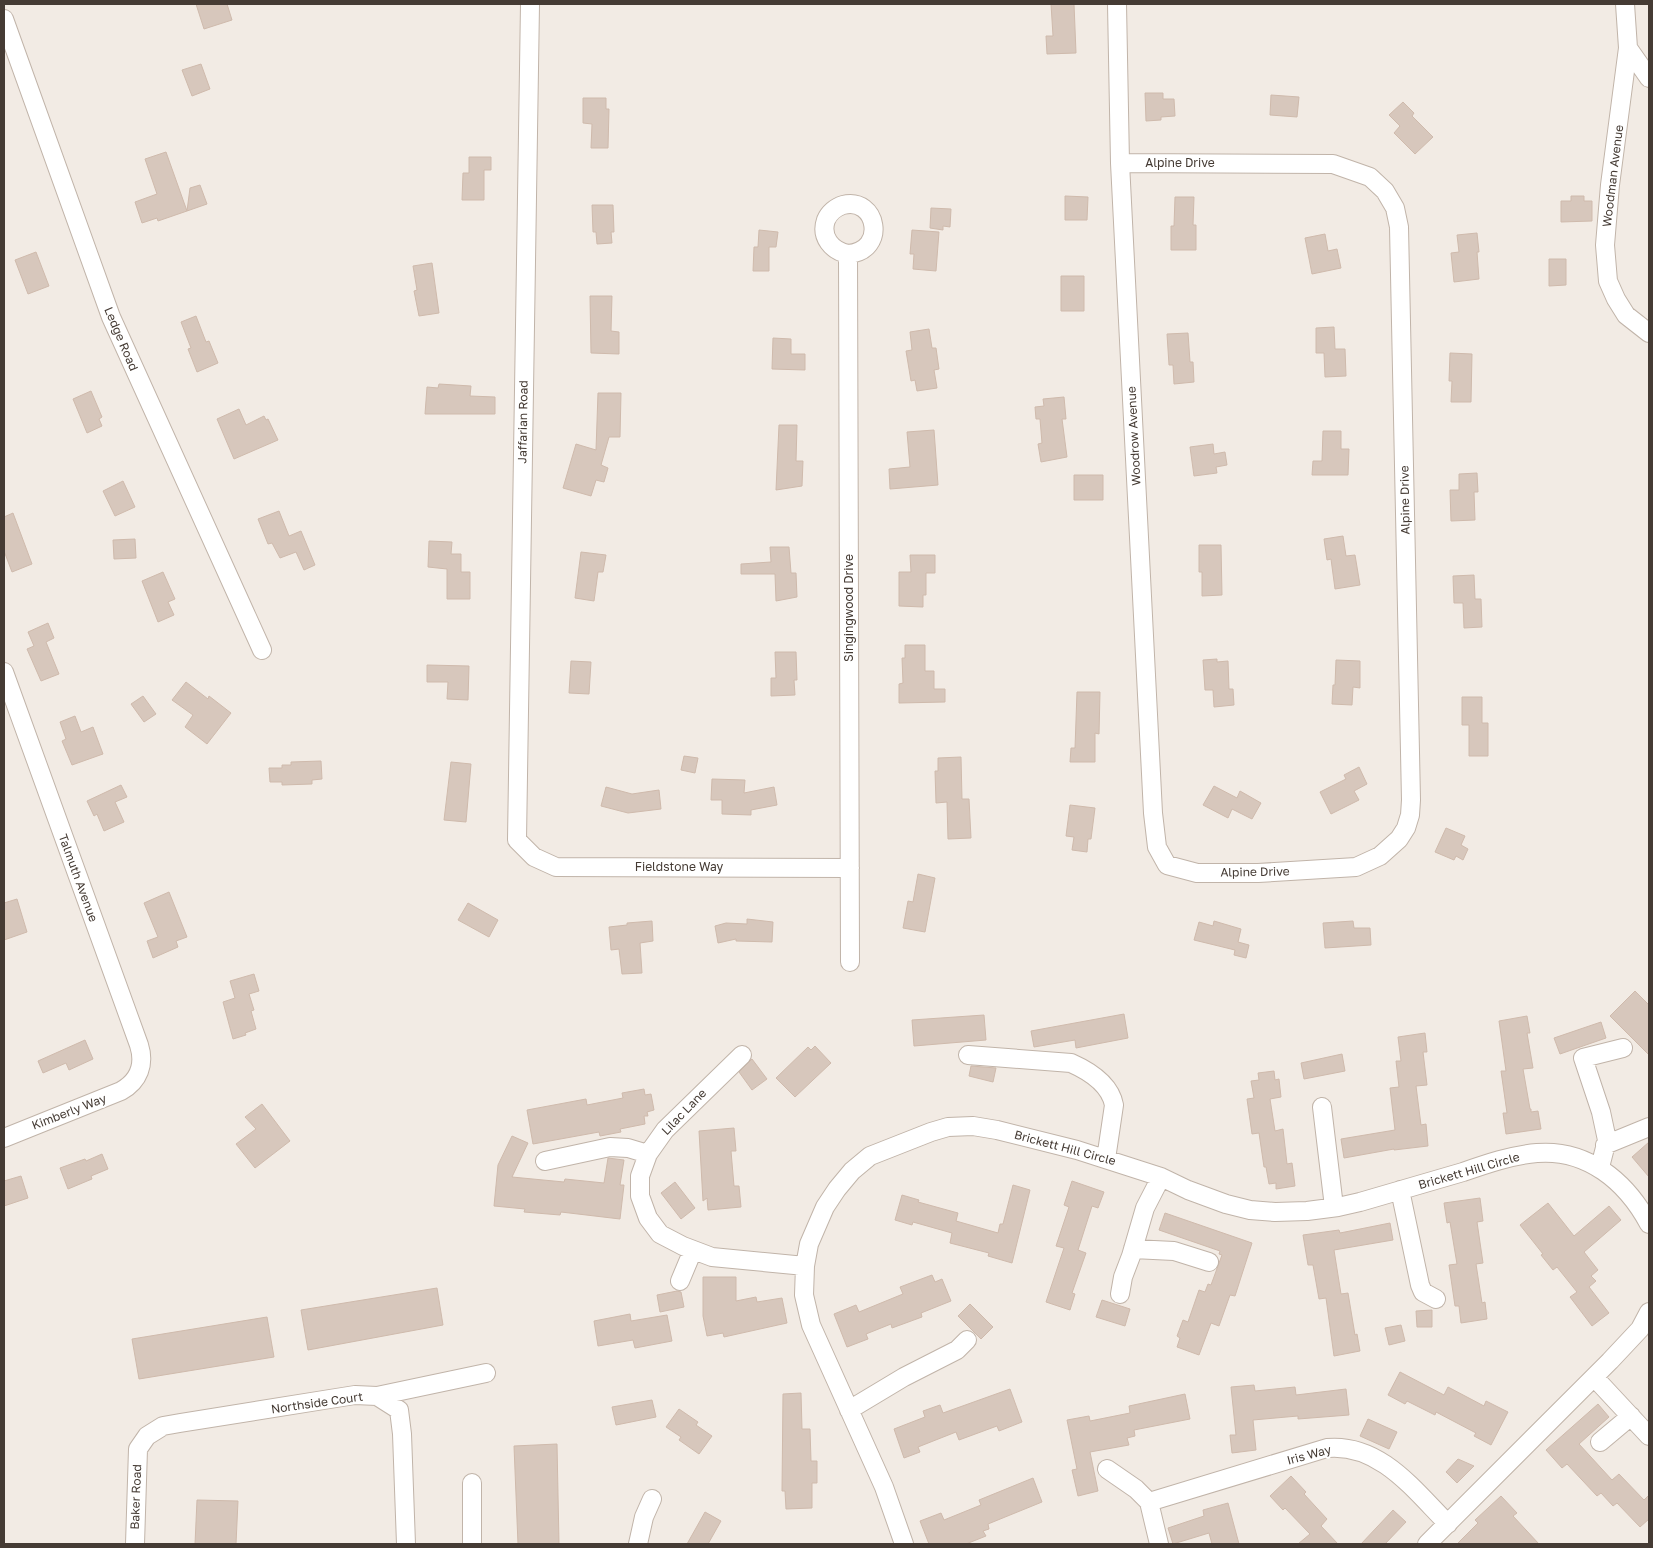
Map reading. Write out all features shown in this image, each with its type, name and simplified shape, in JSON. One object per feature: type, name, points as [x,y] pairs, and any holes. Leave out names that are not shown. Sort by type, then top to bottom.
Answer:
[{"type":"street","name":"Jaffarian Road","points":[[517,840],[530,4]]},
{"type":"street","name":"Woodrow Avenue","points":[[1117,4],[1120,163],[1153,813],[1157,847],[1167,865]]},
{"type":"street","name":"Woodman Avenue","points":[[1625,4],[1628,48],[1610,185],[1605,245],[1608,281],[1616,299],[1626,315],[1649,333]]},
{"type":"street","name":"Ledge Road","points":[[4,19],[111,317],[262,650]]},
{"type":"street","points":[[1628,48],[1649,78]]},
{"type":"street","name":"Alpine Drive","points":[[1120,163],[1333,164],[1370,177],[1385,191],[1395,208],[1399,227],[1411,800],[1410,815],[1406,828],[1399,839],[1380,856],[1350,868],[1258,873],[1197,873],[1167,865]]},
{"type":"street","name":"Singingwood Drive","points":[[848,254],[850,962]]},
{"type":"street","name":"Talmuth Avenue","points":[[4,672],[139,1045],[142,1062],[139,1073],[133,1083]]},
{"type":"street","name":"Fieldstone Way","points":[[517,840],[534,857],[556,866],[850,868]]},
{"type":"street","points":[[1600,1168],[1606,1140],[1601,1112],[1583,1058],[1623,1048]]},
{"type":"street","name":"Lilac Lane","points":[[742,1055],[665,1130],[648,1154],[640,1176],[640,1196],[648,1218],[660,1234],[693,1250],[712,1257],[805,1266]]},
{"type":"street","points":[[968,1055],[1071,1063],[1086,1070],[1103,1084],[1112,1096],[1114,1105],[1106,1159]]},
{"type":"street","name":"Kimberly Way","points":[[4,1138],[121,1092],[133,1083]]},
{"type":"street","points":[[1322,1107],[1334,1207]]},
{"type":"street","name":"Brickett Hill Circle","points":[[904,1544],[884,1487],[811,1326],[804,1295],[805,1266],[809,1244],[825,1207],[852,1171],[870,1156],[948,1127],[973,1126],[997,1130],[1106,1159],[1161,1177],[1219,1202],[1250,1210],[1275,1212],[1334,1207],[1360,1202],[1505,1159],[1550,1152],[1576,1157],[1600,1168],[1628,1192],[1649,1224]]},
{"type":"street","points":[[1605,1144],[1649,1127]]},
{"type":"street","points":[[545,1161],[610,1147],[628,1148],[648,1154]]},
{"type":"street","points":[[1120,1294],[1123,1277],[1145,1208],[1161,1177]]},
{"type":"street","points":[[1400,1190],[1420,1286],[1423,1292],[1436,1299]]},
{"type":"street","points":[[1133,1249],[1174,1251],[1208,1262]]},
{"type":"street","points":[[680,1281],[693,1250]]},
{"type":"street","points":[[1427,1544],[1625,1346],[1640,1328],[1649,1312]]},
{"type":"street","points":[[849,1410],[957,1350],[967,1340]]},
{"type":"street","points":[[377,1396],[486,1373]]},
{"type":"street","points":[[1594,1377],[1649,1436]]},
{"type":"street","name":"Northside Court","points":[[138,1449],[148,1436],[163,1426],[355,1395],[377,1396],[399,1410],[402,1434],[406,1544]]},
{"type":"street","points":[[1600,1442],[1631,1416]]},
{"type":"street","name":"Iris Way","points":[[1149,1502],[1327,1448],[1337,1447],[1359,1452],[1396,1471],[1448,1524]]},
{"type":"street","name":"Baker Road","points":[[135,1544],[138,1449]]},
{"type":"street","points":[[1107,1469],[1136,1489],[1149,1502],[1159,1544]]},
{"type":"street","points":[[472,1483],[472,1544]]},
{"type":"street","points":[[638,1544],[644,1517],[652,1499]]},
{"type":"building","points":[[196,4],[227,4],[232,20],[204,29]]},
{"type":"building","points":[[1051,4],[1074,4],[1076,53],[1047,54],[1046,36],[1053,36]]},
{"type":"building","points":[[201,64],[210,89],[192,96],[182,70]]},
{"type":"building","points":[[1145,93],[1163,93],[1163,99],[1174,99],[1175,116],[1161,117],[1161,120],[1146,121]]},
{"type":"building","points":[[1271,95],[1299,97],[1297,117],[1270,115]]},
{"type":"building","points":[[583,98],[606,98],[606,109],[609,109],[608,148],[591,148],[592,124],[583,123]]},
{"type":"building","points":[[1403,102],[1414,113],[1412,116],[1433,137],[1415,154],[1394,133],[1400,126],[1389,115]]},
{"type":"building","points":[[166,152],[187,211],[158,221],[157,218],[142,223],[135,202],[157,194],[145,159]]},
{"type":"building","points":[[469,157],[491,157],[491,170],[484,170],[484,200],[462,200],[463,173],[469,173]]},
{"type":"building","points":[[200,185],[207,204],[187,211],[190,188]]},
{"type":"building","points":[[1065,196],[1088,197],[1087,220],[1065,220]]},
{"type":"building","points":[[1571,196],[1584,196],[1584,201],[1592,201],[1592,221],[1561,222],[1561,201],[1571,201]]},
{"type":"building","points":[[1175,197],[1194,197],[1193,225],[1196,225],[1196,250],[1171,250],[1171,226],[1174,226]]},
{"type":"building","points":[[592,205],[613,205],[614,232],[611,232],[612,243],[597,244],[596,232],[593,232]]},
{"type":"building","points":[[931,208],[951,209],[950,227],[943,226],[943,230],[930,228]]},
{"type":"building","points":[[759,230],[778,232],[776,247],[769,247],[769,271],[753,271],[754,247],[758,247]]},
{"type":"building","points":[[912,230],[939,232],[936,271],[913,269],[914,254],[910,254]]},
{"type":"building","points":[[1477,233],[1479,279],[1454,282],[1451,253],[1459,252],[1457,235]]},
{"type":"building","points":[[1325,234],[1328,251],[1337,249],[1341,268],[1312,274],[1305,238]]},
{"type":"building","points":[[36,252],[49,286],[28,294],[15,260]]},
{"type":"building","points":[[1549,259],[1566,259],[1566,285],[1549,286]]},
{"type":"building","points":[[432,263],[439,313],[419,316],[414,291],[417,290],[413,266]]},
{"type":"building","points":[[1061,276],[1084,276],[1084,311],[1061,311]]},
{"type":"building","points":[[590,296],[612,296],[611,331],[619,332],[619,354],[591,353]]},
{"type":"building","points":[[196,316],[206,342],[209,341],[218,363],[197,372],[188,349],[191,348],[181,322]]},
{"type":"building","points":[[1334,327],[1335,349],[1345,349],[1346,376],[1325,377],[1324,353],[1316,353],[1316,328]]},
{"type":"building","points":[[929,329],[932,348],[936,348],[939,369],[934,370],[937,388],[917,391],[915,380],[911,381],[906,351],[912,350],[910,332]]},
{"type":"building","points":[[1188,333],[1190,362],[1193,362],[1194,382],[1174,384],[1173,365],[1169,365],[1167,334]]},
{"type":"building","points":[[773,338],[791,339],[791,354],[805,354],[805,370],[772,369]]},
{"type":"building","points":[[1450,353],[1472,354],[1471,402],[1451,402],[1452,381],[1449,381]]},
{"type":"building","points":[[439,384],[471,386],[470,396],[495,397],[495,414],[425,414],[427,387],[438,388]]},
{"type":"building","points":[[91,391],[102,417],[99,419],[102,426],[87,433],[73,399]]},
{"type":"building","points":[[598,393],[621,393],[620,437],[609,437],[601,465],[608,468],[604,482],[596,480],[591,496],[563,488],[576,444],[596,450]]},
{"type":"building","points":[[1064,397],[1066,419],[1062,419],[1067,457],[1041,462],[1038,444],[1042,443],[1040,419],[1036,419],[1035,407],[1044,406],[1043,399]]},
{"type":"building","points":[[239,409],[246,425],[264,416],[266,420],[268,419],[278,440],[234,459],[217,419]]},
{"type":"building","points":[[779,425],[797,425],[796,461],[803,461],[802,486],[776,490]]},
{"type":"building","points":[[934,430],[938,485],[890,489],[889,469],[910,467],[907,432]]},
{"type":"building","points":[[1323,431],[1341,431],[1341,449],[1349,449],[1348,475],[1312,475],[1313,461],[1322,461]]},
{"type":"building","points":[[1213,444],[1214,454],[1225,452],[1227,465],[1216,467],[1217,473],[1194,476],[1190,447]]},
{"type":"building","points":[[1477,473],[1478,492],[1474,492],[1475,520],[1451,521],[1450,490],[1459,490],[1459,474]]},
{"type":"building","points":[[1074,475],[1103,475],[1103,500],[1074,500]]},
{"type":"building","points":[[123,481],[135,507],[115,516],[103,491]]},
{"type":"building","points":[[279,511],[289,536],[301,531],[315,565],[304,570],[296,552],[280,558],[272,543],[268,544],[258,519]]},
{"type":"building","points":[[13,513],[32,564],[12,572],[4,551],[4,517]]},
{"type":"building","points":[[1343,536],[1346,556],[1355,555],[1360,585],[1335,589],[1331,559],[1327,560],[1324,539]]},
{"type":"building","points":[[135,539],[136,558],[114,559],[113,540]]},
{"type":"building","points":[[429,541],[452,542],[451,554],[461,554],[461,572],[470,572],[470,599],[447,599],[447,569],[428,567]]},
{"type":"building","points":[[1199,545],[1221,545],[1222,595],[1202,596],[1202,572],[1199,572]]},
{"type":"building","points":[[770,547],[789,547],[791,573],[796,573],[797,597],[776,601],[775,574],[741,574],[741,564],[771,562]]},
{"type":"building","points":[[581,552],[606,555],[603,572],[598,572],[594,601],[575,598]]},
{"type":"building","points":[[910,555],[935,555],[935,573],[926,573],[926,595],[923,595],[923,607],[899,606],[899,572],[911,572]]},
{"type":"building","points":[[163,572],[175,599],[168,602],[174,615],[158,622],[142,581]]},
{"type":"building","points":[[1474,575],[1475,599],[1481,599],[1482,627],[1464,628],[1463,603],[1454,603],[1453,576]]},
{"type":"building","points":[[48,623],[54,638],[46,642],[59,674],[41,681],[27,649],[34,646],[28,632]]},
{"type":"building","points":[[905,645],[925,645],[925,671],[934,671],[934,689],[945,689],[945,702],[899,703],[899,684],[903,683],[902,658],[905,658]]},
{"type":"building","points":[[775,652],[796,652],[797,680],[794,680],[795,695],[771,696],[771,678],[776,678]]},
{"type":"building","points":[[1217,659],[1217,662],[1228,661],[1229,689],[1233,689],[1234,705],[1214,707],[1213,690],[1205,690],[1203,660]]},
{"type":"building","points":[[1336,660],[1360,661],[1360,688],[1353,687],[1352,705],[1332,704]]},
{"type":"building","points":[[571,661],[591,662],[589,694],[569,693]]},
{"type":"building","points":[[427,665],[469,666],[468,700],[447,699],[448,682],[427,682]]},
{"type":"building","points":[[186,682],[208,699],[209,696],[231,713],[207,744],[185,727],[193,715],[172,700]]},
{"type":"building","points":[[1077,692],[1100,692],[1099,734],[1095,733],[1095,762],[1070,762],[1071,748],[1075,748]]},
{"type":"building","points":[[143,696],[156,714],[144,722],[131,704]]},
{"type":"building","points":[[1462,697],[1482,697],[1482,723],[1488,723],[1488,756],[1469,756],[1469,725],[1462,725]]},
{"type":"building","points":[[75,716],[81,732],[93,727],[103,754],[72,765],[62,741],[66,739],[60,722]]},
{"type":"building","points":[[684,756],[698,758],[695,773],[681,770]]},
{"type":"building","points":[[961,757],[962,799],[969,799],[971,838],[948,839],[947,802],[936,803],[935,771],[938,771],[938,758]]},
{"type":"building","points":[[321,761],[322,779],[312,780],[312,784],[282,785],[282,782],[270,782],[269,768],[282,768],[282,765],[291,765],[291,762]]},
{"type":"building","points":[[451,762],[471,764],[466,822],[444,820]]},
{"type":"building","points":[[1359,767],[1367,784],[1354,791],[1359,800],[1331,814],[1320,792],[1346,779],[1344,775]]},
{"type":"building","points":[[712,779],[745,780],[744,793],[774,787],[777,805],[751,810],[751,815],[722,814],[722,800],[711,800]]},
{"type":"building","points":[[121,785],[127,797],[115,802],[124,822],[104,831],[97,814],[94,816],[87,801]]},
{"type":"building","points":[[1214,786],[1237,798],[1240,791],[1261,803],[1252,819],[1232,809],[1228,818],[1203,805]]},
{"type":"building","points":[[606,787],[632,794],[659,790],[661,809],[628,813],[601,806]]},
{"type":"building","points":[[1070,805],[1095,808],[1091,839],[1088,839],[1087,852],[1072,850],[1074,837],[1066,836]]},
{"type":"building","points":[[1446,828],[1465,836],[1461,845],[1468,849],[1463,860],[1456,856],[1454,860],[1435,852]]},
{"type":"building","points":[[918,874],[935,878],[925,932],[903,928],[908,901],[913,902]]},
{"type":"building","points":[[169,892],[187,937],[176,941],[178,947],[153,958],[147,941],[158,937],[144,903]]},
{"type":"building","points":[[17,899],[27,932],[4,940],[4,903]]},
{"type":"building","points":[[468,903],[498,920],[489,937],[458,920]]},
{"type":"building","points":[[747,919],[773,922],[772,942],[736,941],[736,939],[718,943],[715,926],[726,923],[747,924]]},
{"type":"building","points":[[652,921],[653,941],[640,943],[642,973],[622,974],[619,949],[611,950],[609,927]]},
{"type":"building","points":[[1214,921],[1241,929],[1238,942],[1249,945],[1246,958],[1234,955],[1235,950],[1194,940],[1199,922],[1213,926]]},
{"type":"building","points":[[1353,921],[1354,928],[1370,928],[1371,945],[1325,948],[1323,923]]},
{"type":"building","points":[[254,974],[259,991],[249,994],[254,1010],[251,1011],[256,1029],[245,1033],[246,1035],[233,1039],[223,1002],[235,998],[230,981]]},
{"type":"building","points":[[1635,991],[1649,1005],[1649,1055],[1610,1016]]},
{"type":"building","points":[[1124,1014],[1128,1038],[1076,1048],[1075,1040],[1034,1047],[1031,1031]]},
{"type":"building","points":[[984,1015],[986,1040],[914,1046],[912,1020]]},
{"type":"building","points":[[1527,1016],[1530,1033],[1527,1033],[1533,1068],[1523,1069],[1530,1109],[1531,1112],[1538,1111],[1541,1129],[1506,1134],[1503,1113],[1507,1113],[1501,1071],[1506,1071],[1499,1021]]},
{"type":"building","points":[[1601,1022],[1606,1038],[1560,1054],[1554,1038]]},
{"type":"building","points":[[1425,1033],[1427,1052],[1423,1052],[1427,1085],[1416,1086],[1421,1125],[1426,1124],[1428,1146],[1394,1149],[1344,1158],[1341,1139],[1395,1130],[1390,1088],[1399,1087],[1396,1061],[1401,1061],[1398,1037]]},
{"type":"building","points":[[85,1040],[93,1059],[69,1070],[66,1063],[43,1073],[38,1061]]},
{"type":"building","points":[[815,1046],[831,1063],[795,1097],[776,1078],[808,1047],[811,1050]]},
{"type":"building","points":[[1342,1054],[1345,1071],[1304,1079],[1301,1063]]},
{"type":"building","points":[[752,1059],[767,1079],[752,1090],[739,1072]]},
{"type":"building","points":[[971,1066],[996,1068],[993,1082],[969,1076]]},
{"type":"building","points":[[1274,1071],[1275,1080],[1279,1079],[1281,1097],[1270,1099],[1275,1131],[1283,1129],[1287,1164],[1292,1163],[1295,1186],[1276,1189],[1276,1183],[1269,1184],[1266,1167],[1264,1167],[1259,1133],[1252,1134],[1247,1099],[1254,1098],[1251,1081],[1259,1080],[1258,1073]]},
{"type":"building","points":[[644,1089],[645,1095],[651,1094],[654,1110],[647,1112],[648,1116],[644,1116],[645,1124],[620,1129],[621,1132],[600,1136],[599,1132],[533,1144],[527,1110],[586,1099],[587,1105],[623,1098],[622,1093]]},
{"type":"building","points":[[262,1104],[290,1141],[255,1168],[236,1144],[256,1129],[245,1117]]},
{"type":"building","points":[[734,1128],[736,1151],[731,1151],[734,1186],[739,1186],[741,1207],[708,1210],[707,1198],[703,1201],[699,1131]]},
{"type":"building","points":[[512,1136],[528,1143],[512,1177],[564,1182],[565,1179],[604,1183],[608,1158],[624,1160],[620,1185],[624,1185],[620,1219],[561,1212],[560,1215],[524,1212],[525,1209],[494,1206],[498,1165]]},
{"type":"building","points":[[1649,1142],[1649,1177],[1632,1157]]},
{"type":"building","points":[[102,1154],[108,1169],[91,1176],[92,1179],[68,1189],[60,1168],[85,1159],[86,1161]]},
{"type":"building","points":[[21,1176],[28,1198],[4,1206],[4,1181]]},
{"type":"building","points":[[1072,1181],[1104,1192],[1098,1208],[1092,1206],[1078,1250],[1086,1253],[1072,1293],[1075,1294],[1070,1310],[1046,1302],[1064,1248],[1056,1246],[1069,1207],[1064,1205]]},
{"type":"building","points":[[675,1182],[695,1208],[681,1219],[661,1193]]},
{"type":"building","points":[[1013,1185],[1030,1190],[1012,1263],[988,1256],[989,1253],[950,1243],[952,1233],[913,1222],[912,1225],[895,1220],[902,1195],[919,1200],[918,1202],[958,1213],[956,1221],[998,1233],[1000,1224],[1003,1224]]},
{"type":"building","points":[[1480,1198],[1483,1221],[1477,1222],[1483,1263],[1476,1264],[1482,1303],[1485,1302],[1487,1319],[1461,1323],[1459,1306],[1455,1306],[1449,1265],[1457,1264],[1450,1222],[1447,1223],[1444,1203]]},
{"type":"building","points":[[1548,1203],[1574,1236],[1609,1206],[1621,1220],[1584,1252],[1598,1270],[1591,1276],[1596,1281],[1589,1287],[1609,1313],[1592,1326],[1570,1297],[1577,1292],[1557,1267],[1553,1270],[1520,1225]]},
{"type":"building","points":[[1165,1213],[1252,1243],[1235,1296],[1230,1295],[1219,1326],[1211,1323],[1199,1355],[1177,1347],[1180,1338],[1177,1336],[1183,1320],[1188,1322],[1199,1290],[1205,1292],[1208,1284],[1211,1285],[1222,1255],[1219,1254],[1220,1251],[1159,1230]]},
{"type":"building","points":[[1390,1223],[1393,1240],[1334,1250],[1341,1294],[1348,1293],[1355,1335],[1357,1334],[1360,1351],[1334,1356],[1326,1298],[1319,1299],[1313,1265],[1308,1265],[1303,1235],[1339,1230],[1340,1233]]},
{"type":"building","points":[[932,1275],[935,1282],[942,1279],[951,1301],[921,1313],[922,1317],[892,1328],[891,1324],[866,1334],[868,1339],[847,1347],[834,1314],[856,1305],[859,1312],[903,1294],[900,1287]]},
{"type":"building","points":[[703,1277],[736,1277],[736,1301],[756,1297],[757,1302],[782,1298],[787,1323],[724,1337],[723,1333],[707,1336],[703,1316]]},
{"type":"building","points":[[437,1288],[443,1325],[308,1350],[301,1310]]},
{"type":"building","points":[[681,1292],[684,1307],[660,1312],[657,1295]]},
{"type":"building","points":[[1102,1300],[1130,1309],[1125,1326],[1096,1317]]},
{"type":"building","points":[[970,1304],[993,1327],[981,1339],[958,1316]]},
{"type":"building","points":[[1432,1310],[1432,1327],[1417,1327],[1416,1311]]},
{"type":"building","points":[[630,1314],[631,1321],[667,1315],[672,1341],[635,1348],[633,1340],[598,1346],[594,1321]]},
{"type":"building","points":[[267,1317],[274,1357],[139,1379],[132,1339]]},
{"type":"building","points":[[1401,1325],[1405,1341],[1389,1345],[1385,1328]]},
{"type":"building","points":[[1400,1372],[1444,1395],[1448,1387],[1484,1406],[1486,1401],[1508,1412],[1491,1445],[1474,1436],[1476,1433],[1436,1412],[1435,1415],[1407,1401],[1405,1404],[1388,1395]]},
{"type":"building","points":[[1254,1385],[1255,1391],[1295,1387],[1296,1395],[1346,1389],[1349,1415],[1298,1419],[1298,1416],[1253,1420],[1256,1450],[1232,1453],[1230,1435],[1236,1435],[1231,1387]]},
{"type":"building","points":[[1010,1389],[1022,1422],[999,1431],[997,1426],[959,1440],[956,1432],[918,1447],[920,1452],[904,1458],[894,1429],[925,1417],[923,1411],[940,1405],[943,1413]]},
{"type":"building","points":[[801,1393],[802,1429],[810,1429],[811,1461],[817,1461],[817,1483],[812,1483],[812,1508],[786,1509],[785,1491],[782,1491],[783,1394]]},
{"type":"building","points":[[1185,1394],[1190,1419],[1134,1430],[1135,1436],[1127,1438],[1129,1445],[1090,1452],[1098,1491],[1078,1496],[1072,1470],[1077,1469],[1067,1420],[1089,1416],[1090,1421],[1130,1413],[1129,1406]]},
{"type":"building","points":[[652,1400],[656,1417],[616,1425],[612,1407]]},
{"type":"building","points":[[1598,1404],[1609,1417],[1579,1444],[1612,1480],[1619,1474],[1644,1500],[1649,1495],[1649,1519],[1640,1527],[1617,1503],[1613,1506],[1601,1493],[1597,1496],[1567,1464],[1562,1468],[1546,1450]]},
{"type":"building","points":[[679,1409],[698,1422],[696,1425],[712,1436],[699,1454],[679,1440],[681,1437],[666,1427]]},
{"type":"building","points":[[1368,1419],[1397,1432],[1389,1449],[1360,1436]]},
{"type":"building","points":[[557,1444],[559,1544],[518,1544],[514,1446]]},
{"type":"building","points":[[1458,1459],[1474,1466],[1457,1483],[1446,1472]]},
{"type":"building","points":[[1291,1476],[1306,1492],[1304,1494],[1327,1519],[1321,1526],[1338,1544],[1298,1544],[1310,1534],[1285,1508],[1283,1510],[1270,1496]]},
{"type":"building","points":[[1033,1478],[1042,1502],[988,1524],[989,1529],[983,1531],[986,1536],[966,1544],[929,1544],[920,1521],[941,1513],[944,1520],[981,1505],[979,1500]]},
{"type":"building","points":[[1501,1496],[1517,1513],[1513,1516],[1539,1544],[1457,1544],[1478,1523],[1475,1520]]},
{"type":"building","points":[[197,1500],[238,1501],[236,1544],[195,1544]]},
{"type":"building","points":[[1228,1503],[1239,1544],[1212,1544],[1209,1533],[1173,1544],[1168,1528],[1204,1516],[1203,1510]]},
{"type":"building","points":[[1393,1510],[1406,1522],[1385,1544],[1361,1544]]},
{"type":"building","points":[[705,1512],[721,1521],[708,1544],[687,1544]]}]
